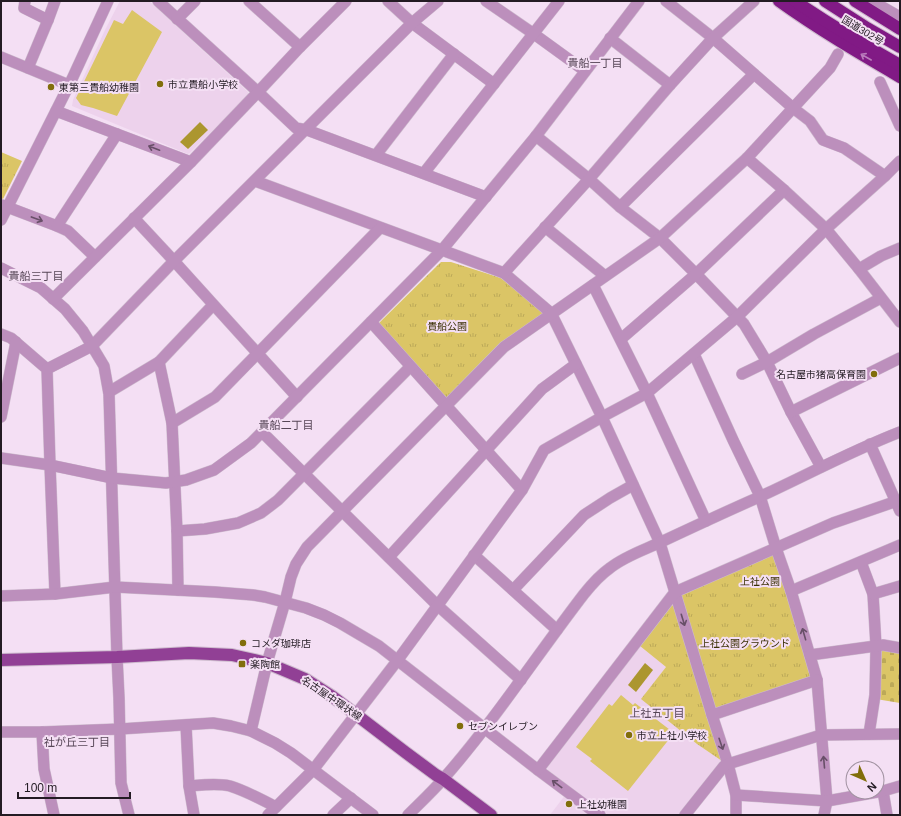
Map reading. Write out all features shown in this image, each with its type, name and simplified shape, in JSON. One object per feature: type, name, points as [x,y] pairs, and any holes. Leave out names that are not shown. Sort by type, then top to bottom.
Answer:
[{"type":"highway","points":[[779,1],[848,46],[900,77]]},
{"type":"highway","name":"国道302号","points":[[795,1],[816,16],[900,65]]},
{"type":"highway","points":[[804,1],[859,37],[900,61]]},
{"type":"highway","points":[[826,1],[867,28],[900,47]]},
{"type":"highway","name":"国道302号","points":[[830,1],[900,44]]},
{"type":"highway","points":[[854,1],[900,29]]},
{"type":"main road","name":"名古屋中環状線","points":[[1,660],[189,654],[232,655],[268,663],[305,679],[333,697],[491,815]]},
{"type":"street","points":[[25,1],[24,8],[48,20]]},
{"type":"street","points":[[28,68],[55,1]]},
{"type":"street","points":[[1,220],[4,206],[56,111],[108,1]]},
{"type":"street","points":[[158,1],[296,128],[307,130],[376,155],[486,197]]},
{"type":"street","points":[[178,19],[195,1]]},
{"type":"street","points":[[249,1],[300,47]]},
{"type":"street","points":[[53,299],[191,162],[300,47],[346,1]]},
{"type":"street","points":[[388,1],[412,24],[494,84]]},
{"type":"street","points":[[48,369],[92,346],[174,261],[412,24],[438,1]]},
{"type":"street","points":[[486,1],[584,71]]},
{"type":"street","points":[[424,173],[559,1]]},
{"type":"street","points":[[1,458],[50,465],[112,478],[166,483],[186,480],[214,470],[251,443],[442,250],[536,136],[584,71],[639,1]]},
{"type":"street","points":[[666,1],[713,38],[810,121],[823,140],[844,148],[885,176]]},
{"type":"street","points":[[504,273],[589,180],[670,85],[713,38],[754,1]]},
{"type":"street","points":[[872,1],[900,18]]},
{"type":"street","points":[[610,38],[670,85]]},
{"type":"street","points":[[376,155],[454,54]]},
{"type":"street","points":[[251,732],[291,576],[296,564],[307,547],[504,347],[660,238],[747,158],[830,68],[838,54]]},
{"type":"street","points":[[1,57],[69,85]]},
{"type":"street","points":[[620,207],[754,74]]},
{"type":"street","points":[[880,82],[900,126]]},
{"type":"street","points":[[56,111],[191,162]]},
{"type":"street","points":[[58,226],[117,134]]},
{"type":"street","points":[[536,136],[620,207],[660,238],[744,324],[767,362],[791,412],[821,467]]},
{"type":"street","points":[[747,158],[826,229],[900,322]]},
{"type":"street","points":[[189,786],[229,786],[262,799],[272,811],[313,770],[397,661],[522,490],[544,450],[647,393],[737,317],[826,229],[900,161]]},
{"type":"street","points":[[255,181],[504,273],[551,313],[602,417],[660,542],[728,764],[736,795],[736,815]]},
{"type":"street","points":[[621,339],[696,274],[784,190]]},
{"type":"street","points":[[4,206],[68,231],[95,257]]},
{"type":"street","points":[[134,218],[297,397]]},
{"type":"street","points":[[545,227],[605,276]]},
{"type":"street","points":[[172,423],[214,397],[380,228]]},
{"type":"street","points":[[859,269],[881,256],[900,248]]},
{"type":"street","points":[[1,268],[41,288],[65,309],[83,331],[104,366],[109,392],[121,783],[129,815]]},
{"type":"street","points":[[592,285],[621,339],[706,521]]},
{"type":"street","points":[[742,374],[767,362],[814,334],[881,298]]},
{"type":"street","points":[[109,392],[159,362],[213,305]]},
{"type":"street","points":[[371,322],[522,490]]},
{"type":"street","points":[[1,334],[12,338],[48,369],[55,594]]},
{"type":"street","points":[[1,417],[16,342]]},
{"type":"street","points":[[694,354],[760,496],[810,655],[816,680],[827,801],[824,815]]},
{"type":"street","points":[[791,412],[900,358]]},
{"type":"street","points":[[159,362],[172,423],[178,590]]},
{"type":"street","points":[[389,557],[542,389],[576,364]]},
{"type":"street","points":[[177,531],[205,529],[238,523],[261,513],[278,500],[410,367]]},
{"type":"street","points":[[262,432],[437,605],[521,680]]},
{"type":"street","points":[[408,815],[443,779],[485,728],[584,594],[602,574],[621,560],[870,444],[900,432]]},
{"type":"street","points":[[538,770],[675,592],[833,523],[898,504],[870,444]]},
{"type":"street","points":[[513,590],[584,515],[633,485]]},
{"type":"street","points":[[791,591],[900,545]]},
{"type":"street","points":[[474,555],[557,630]]},
{"type":"street","points":[[861,562],[872,594],[876,646],[875,694],[869,734]]},
{"type":"street","points":[[872,594],[900,586]]},
{"type":"street","points":[[1,596],[55,594],[115,587],[215,592],[265,597],[324,615],[379,646],[538,770],[600,815]]},
{"type":"street","points":[[810,655],[883,645],[900,648]]},
{"type":"street","points":[[712,715],[816,680]]},
{"type":"street","points":[[1,732],[120,729],[213,723],[230,726],[251,732],[275,743],[291,753],[373,815]]},
{"type":"street","points":[[186,725],[189,786],[194,815]]},
{"type":"street","points":[[42,732],[44,769],[54,815]]},
{"type":"street","points":[[685,815],[724,766],[728,764],[821,735],[900,734]]},
{"type":"street","points":[[885,790],[899,783]]},
{"type":"street","points":[[736,795],[827,801],[845,798]]},
{"type":"street","points":[[333,815],[351,798]]},
{"type":"street","points":[[885,800],[888,815]]},
{"type":"shaded area","name":"市立貴船小学校","points":[[120,1],[149,1],[248,92],[248,95],[188,154],[72,106],[73,100],[105,30]]},
{"type":"shaded area","points":[[200,122],[208,130],[188,149],[180,142]]},
{"type":"shaded area","name":"市立上社小学校","points":[[640,646],[666,667],[642,699],[697,744],[722,761],[681,815],[609,815],[603,812],[547,768]]},
{"type":"shaded area","points":[[645,663],[653,670],[636,692],[628,685]]},
{"type":"shaded area","name":"上社幼稚園","points":[[566,794],[594,815],[550,815]]},
{"type":"green space","points":[[132,10],[162,32],[117,116],[81,105],[76,98],[114,20],[123,24]]},
{"type":"green space","points":[[1,152],[22,161],[3,199],[1,198]]},
{"type":"green space","name":"貴船公園","points":[[441,262],[451,262],[501,278],[544,313],[446,399],[378,324]]},
{"type":"green space","name":"上社公園","points":[[770,554],[774,556],[812,675],[810,679],[718,709],[714,707],[680,599],[683,593]]},
{"type":"green space","points":[[671,605],[675,606],[722,761],[697,744],[641,699],[666,667],[640,646]]},
{"type":"green space","points":[[882,650],[900,653],[900,703],[876,699]]},
{"type":"green space","points":[[621,695],[633,705],[635,703],[674,733],[628,791],[590,761],[592,759],[576,747],[609,704],[612,706]]},
{"type":"place","name":"市立貴船小学校","points":[[160,84]]},
{"type":"place","name":"東第三貴船幼稚園","points":[[51,87]]},
{"type":"place","name":"名古屋市猪高保育園","points":[[874,374]]},
{"type":"place","name":"コメダ珈琲店","points":[[243,643]]},
{"type":"place","name":"楽陶館","points":[[242,664]]},
{"type":"place","name":"セブンイレブン","points":[[460,726]]},
{"type":"place","name":"市立上社小学校","points":[[629,735]]},
{"type":"place","name":"上社幼稚園","points":[[569,804]]},
{"type":"district","name":"貴船一丁目","points":[[595,63]]},
{"type":"district","name":"貴船三丁目","points":[[36,276]]},
{"type":"district","name":"貴船二丁目","points":[[286,425]]},
{"type":"district","name":"上社五丁目","points":[[657,713]]},
{"type":"district","name":"社が丘三丁目","points":[[77,742]]},
{"type":"park label","name":"上社公園グラウンド","points":[[745,643]]}]
